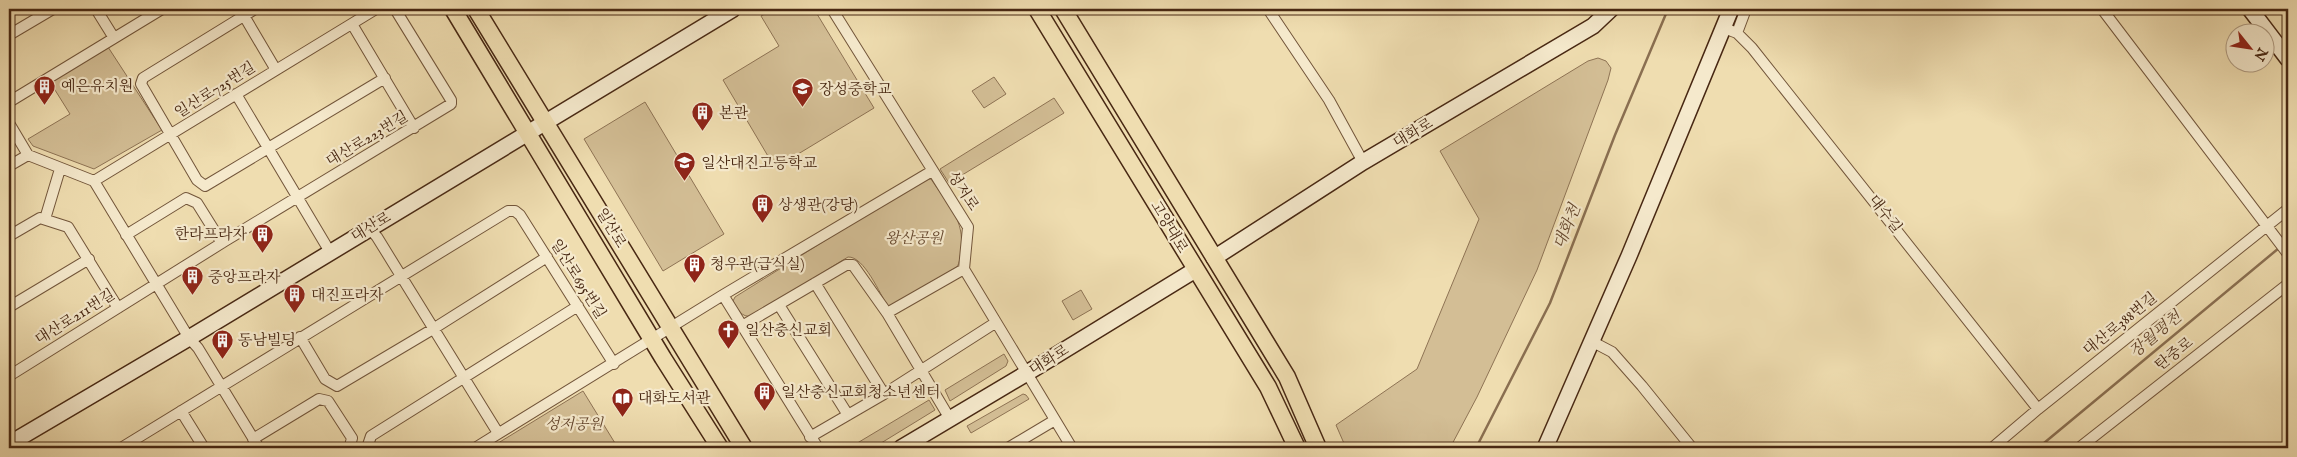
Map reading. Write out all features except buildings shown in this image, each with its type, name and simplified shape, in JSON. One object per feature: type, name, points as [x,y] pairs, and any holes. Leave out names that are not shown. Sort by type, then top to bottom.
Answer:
[{"type":"main road","name":"일산로","points":[[453,9],[720,448]]},
{"type":"main road","name":"일산로","points":[[476,9],[672,327],[744,448]]},
{"type":"main road","name":"고양대로","points":[[1037,9],[1268,387],[1297,448]]},
{"type":"main road","name":"고양대로","points":[[1063,9],[1287,378],[1318,448]]},
{"type":"street","points":[[9,35],[53,9]]},
{"type":"street","points":[[96,9],[114,38]]},
{"type":"street","points":[[9,102],[162,9]]},
{"type":"street","points":[[255,9],[242,12],[143,78],[141,84],[197,180],[205,186],[385,78]]},
{"type":"street","name":"일산로725번길","points":[[94,181],[376,9]]},
{"type":"street","name":"대산로223번길","points":[[298,198],[452,104],[395,9]]},
{"type":"street","name":"대산로","points":[[9,444],[733,9]]},
{"type":"street","name":"성저로","points":[[832,9],[968,227],[964,269]]},
{"type":"street","points":[[1268,9],[1329,100],[1363,162]]},
{"type":"street","name":"대화로","points":[[1214,258],[1363,162],[1594,26],[1610,9]]},
{"type":"street","points":[[1730,31],[1731,9]]},
{"type":"street","points":[[1545,448],[1730,31],[1746,9]]},
{"type":"street","points":[[2102,9],[2288,254]]},
{"type":"street","points":[[2250,9],[2288,59]]},
{"type":"street","points":[[242,12],[276,70]]},
{"type":"street","points":[[352,24],[414,128]]},
{"type":"street","name":"대수길","points":[[1730,31],[1758,56],[2038,409]]},
{"type":"street","points":[[236,94],[330,252]]},
{"type":"street","points":[[9,123],[28,156],[94,181],[188,338],[198,348],[259,448]]},
{"type":"street","points":[[9,166],[28,156]]},
{"type":"street","points":[[45,219],[60,169]]},
{"type":"street","points":[[475,448],[614,364],[722,295],[932,171]]},
{"type":"street","points":[[126,235],[186,198],[197,203],[222,243]]},
{"type":"street","name":"대산로211번길","points":[[9,376],[222,243],[298,198]]},
{"type":"street","name":"대산로388번길","points":[[1992,448],[2038,409],[2270,228],[2288,208]]},
{"type":"street","name":"일산로695번길","points":[[400,277],[508,211],[515,211],[547,257],[614,364]]},
{"type":"street","points":[[9,236],[40,218],[68,227],[118,308]]},
{"type":"street","points":[[369,228],[377,237],[498,433]]},
{"type":"street","points":[[298,339],[326,379],[337,386],[433,329],[547,257]]},
{"type":"street","points":[[9,307],[89,259]]},
{"type":"street","points":[[742,326],[846,265],[853,265],[887,313],[950,419]]},
{"type":"street","points":[[887,313],[964,269],[1072,448]]},
{"type":"street","name":"대화로","points":[[901,448],[1027,374],[1195,270]]},
{"type":"street","points":[[121,448],[400,277]]},
{"type":"street","points":[[816,283],[884,394]]},
{"type":"street","name":"탄중로","points":[[2079,448],[2288,284]]},
{"type":"street","points":[[722,295],[818,448]]},
{"type":"street","points":[[779,305],[848,415]]},
{"type":"street","points":[[367,448],[371,436],[578,306]]},
{"type":"street","points":[[810,437],[884,394],[996,323]]},
{"type":"street","points":[[1591,341],[1612,352],[1692,448]]},
{"type":"street","points":[[253,439],[319,399],[328,401],[343,423],[352,438],[349,447]]},
{"type":"street","points":[[181,411],[204,448]]},
{"type":"street","points":[[1008,448],[1055,420]]},
{"type":"green space","points":[[774,9],[814,9],[874,108],[775,168],[723,80],[779,46],[761,16]]},
{"type":"green space","points":[[108,47],[162,130],[94,169],[33,146],[28,139],[70,114],[50,82]]},
{"type":"green space","points":[[1598,58],[1606,61],[1611,68],[1608,80],[1537,270],[1477,397],[1450,448],[1346,448],[1336,425],[1417,369],[1479,219],[1440,151],[1588,61]]},
{"type":"green space","points":[[994,77],[1006,94],[984,108],[972,91]]},
{"type":"green space","points":[[1054,98],[1064,113],[949,183],[940,169]]},
{"type":"green space","points":[[645,102],[724,234],[663,271],[584,139]]},
{"type":"green space","name":"왕산공원","points":[[923,179],[931,179],[958,221],[962,240],[957,267],[888,307],[866,269],[854,258],[848,257],[752,316],[745,316],[738,310],[733,301],[735,297]]},
{"type":"green space","points":[[1081,290],[1092,309],[1073,320],[1062,301]]},
{"type":"green space","points":[[1004,354],[1008,361],[1006,366],[950,401],[945,390]]},
{"type":"green space","name":"성저공원","points":[[583,391],[618,448],[490,448]]},
{"type":"green space","points":[[1023,394],[1029,399],[971,433],[967,426]]},
{"type":"green space","points":[[929,400],[935,410],[873,448],[849,448]]},
{"type":"waterway","name":"대화천","points":[[1476,448],[1550,303],[1615,135],[1668,9]]},
{"type":"waterway","name":"장월평천","points":[[2283,244],[2288,240]]},
{"type":"waterway","name":"장월평천","points":[[2038,448],[2279,248]]},
{"type":"place","name":"예은유치원","points":[[45,105]]},
{"type":"place","name":"장성중학교","points":[[803,108]]},
{"type":"place","name":"본관","points":[[703,132]]},
{"type":"place","name":"일산대진고등학교","points":[[685,182]]},
{"type":"place","name":"상생관(강당)","points":[[762,224]]},
{"type":"place","name":"한라프라자","points":[[263,253]]},
{"type":"place","name":"청우관(급식실)","points":[[694,283]]},
{"type":"place","name":"중앙프라자","points":[[192,296]]},
{"type":"place","name":"대진프라자","points":[[295,314]]},
{"type":"place","name":"일산충신교회","points":[[729,349]]},
{"type":"place","name":"동남빌딩","points":[[222,359]]},
{"type":"place","name":"일산충신교회청소년센터","points":[[765,411]]},
{"type":"place","name":"대화도서관","points":[[622,417]]}]
